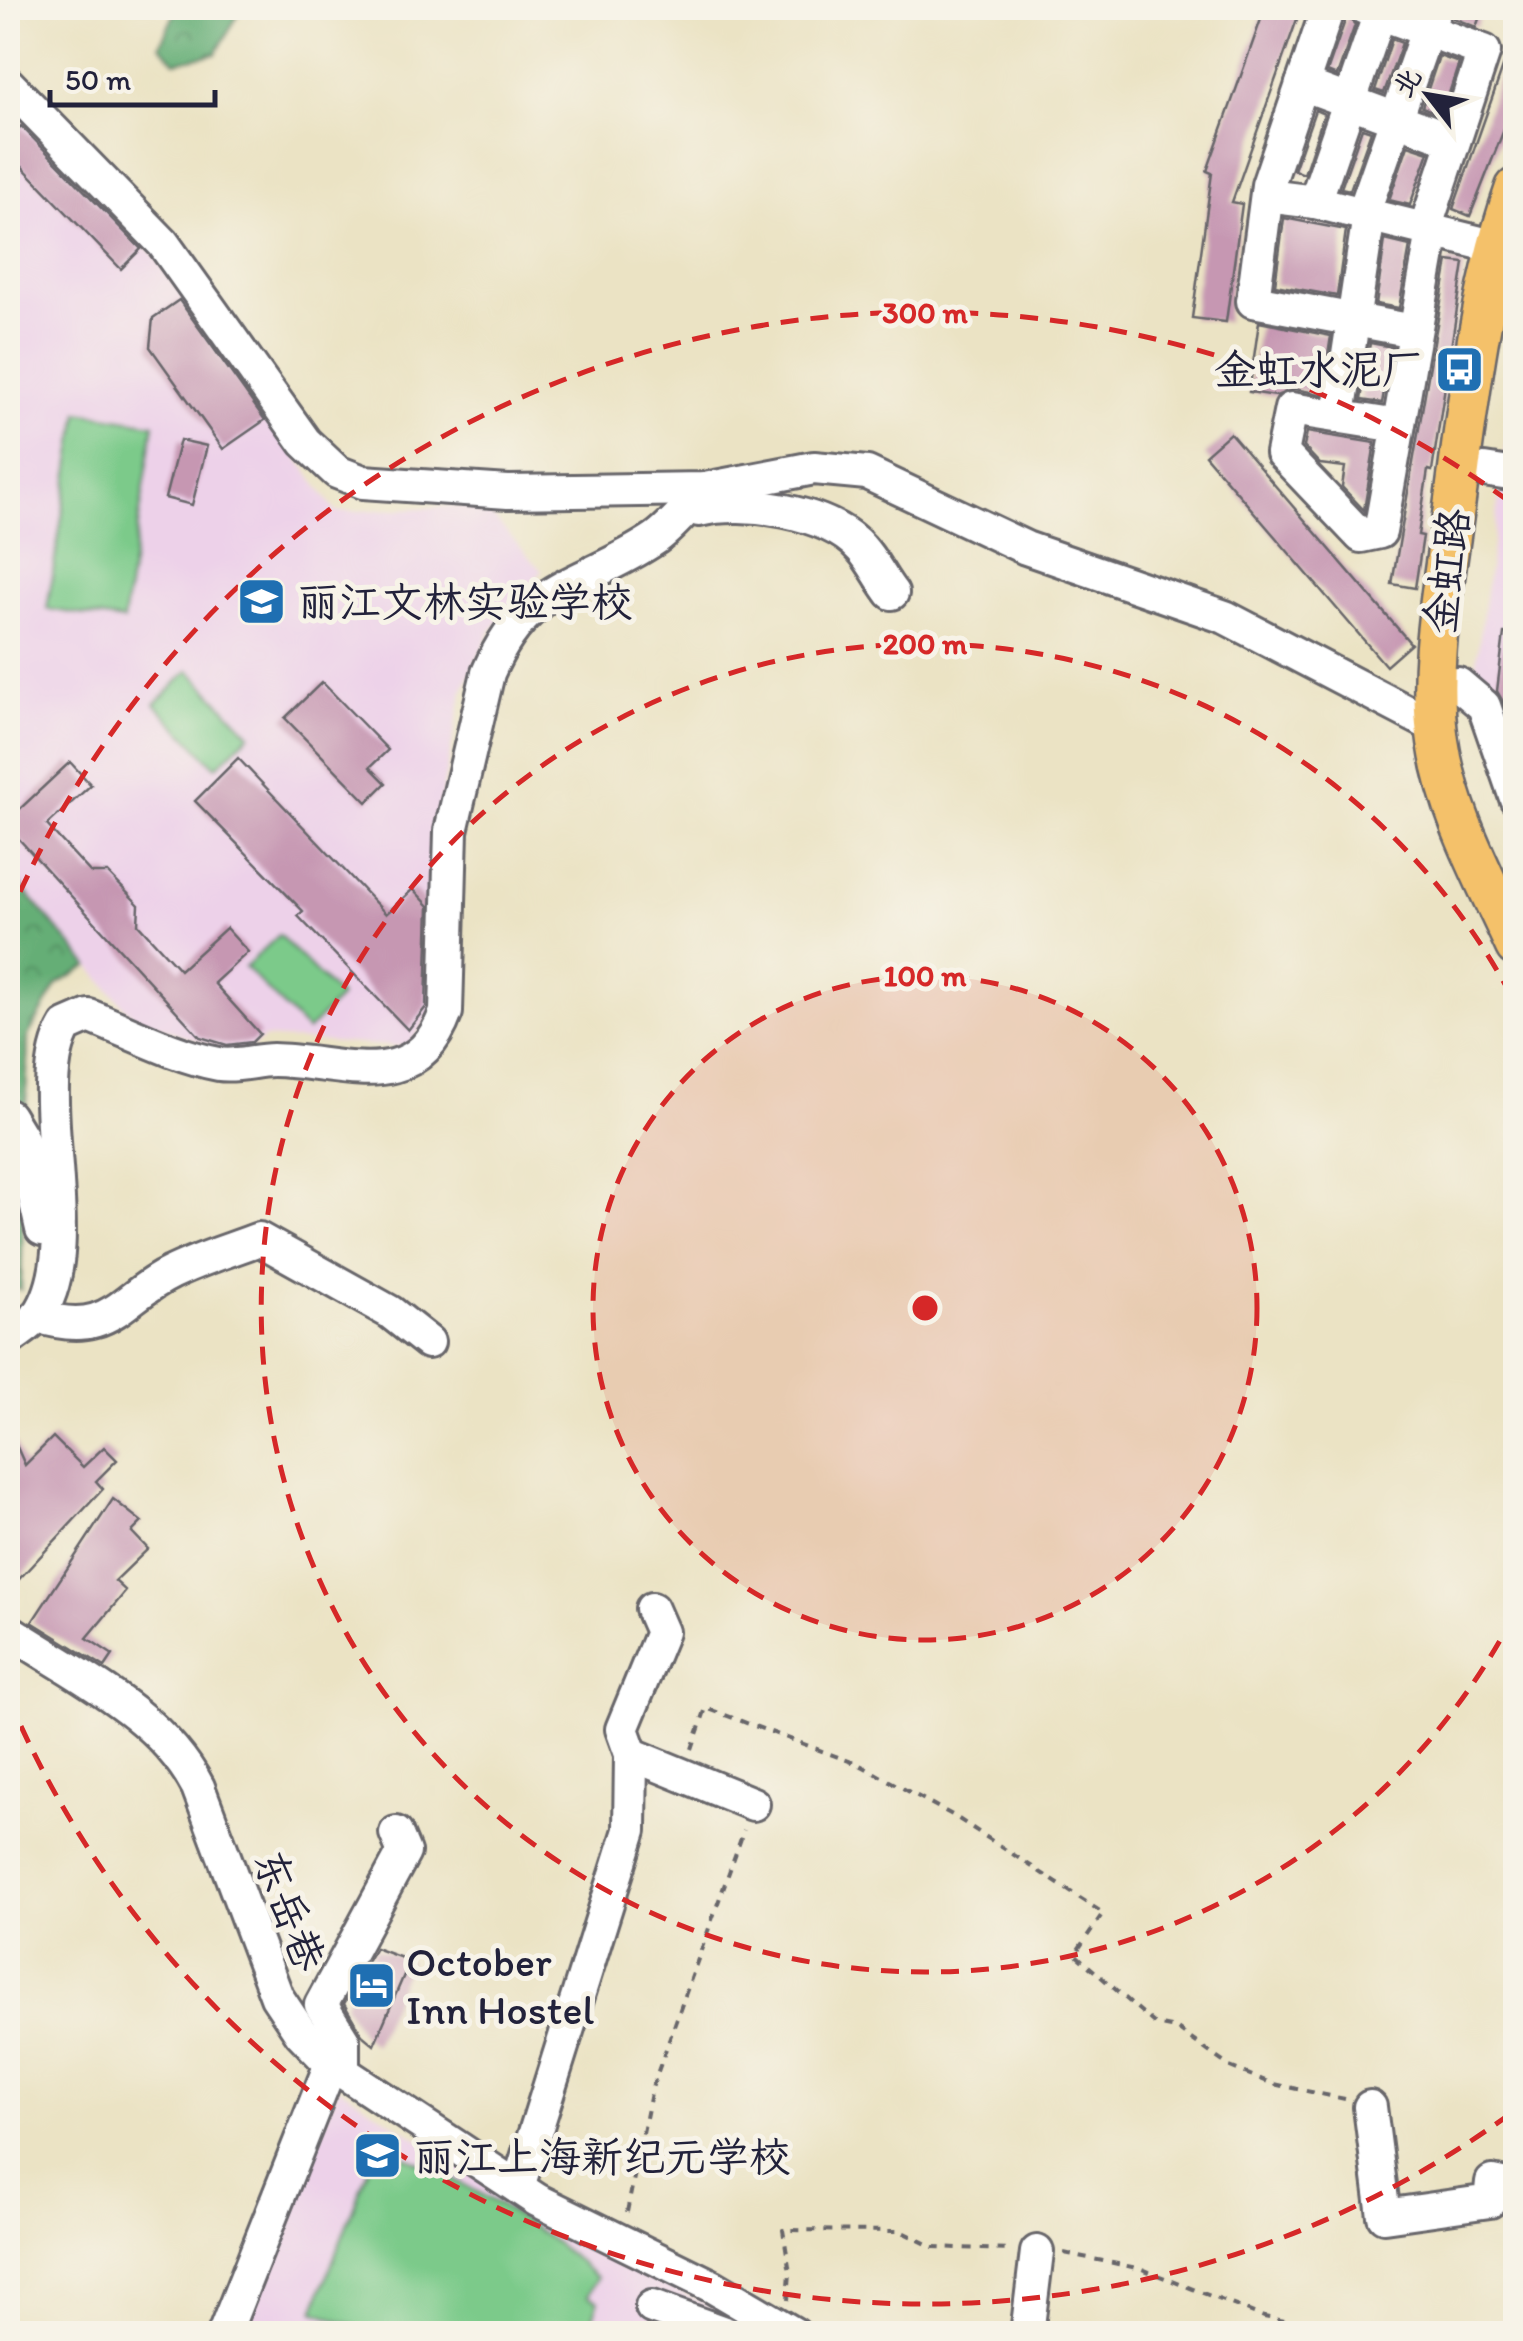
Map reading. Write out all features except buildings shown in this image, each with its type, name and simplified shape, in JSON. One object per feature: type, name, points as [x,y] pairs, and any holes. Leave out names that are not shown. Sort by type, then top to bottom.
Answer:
[{"type":"main road","name":"金虹路","points":[[1516,188],[1506,262],[1500,473],[1458,684],[1462,737],[1474,788],[1516,886]]},
{"type":"main road","name":"金虹路","points":[[1506,262],[1473,369],[1434,684],[1436,727],[1460,822],[1516,946]]},
{"type":"street","points":[[1328,8],[1267,196],[1253,301],[1414,331]]},
{"type":"street","points":[[1315,202],[1349,102],[1373,10],[1431,19],[1484,51],[1453,140],[1429,230],[1414,331],[1398,426],[1380,532],[1361,536],[1282,453],[1291,409],[1398,426]]},
{"type":"street","points":[[1339,416],[1366,215],[1431,19]]},
{"type":"street","points":[[8,84],[163,242],[305,442],[337,472],[376,485],[508,492],[705,489],[814,468],[867,473],[1026,548],[1225,617],[1436,727]]},
{"type":"street","points":[[1302,84],[1453,140]]},
{"type":"street","points":[[1267,196],[1315,202],[1429,230],[1506,262]]},
{"type":"street","points":[[8,1340],[42,1304],[58,1221],[54,1064],[66,1026],[89,1016],[219,1064],[274,1060],[388,1070],[416,1057],[433,1038],[446,1012],[451,830],[488,673],[497,650],[510,630],[551,590],[657,537],[705,489]]},
{"type":"street","points":[[676,518],[733,504],[777,508],[845,533],[863,549],[892,593]]},
{"type":"street","points":[[1458,684],[1484,706],[1516,798]]},
{"type":"street","points":[[8,1116],[22,1140],[40,1213],[42,1304]]},
{"type":"street","points":[[42,1304],[70,1321],[110,1317],[168,1274],[259,1239],[390,1312],[428,1342]]},
{"type":"street","points":[[518,2187],[630,1830],[631,1754],[622,1729],[662,1632],[652,1609]]},
{"type":"street","name":"东岳巷","points":[[8,1630],[146,1722],[180,1757],[198,1787],[278,1997],[301,2034],[337,2068],[518,2187],[791,2332]]},
{"type":"street","points":[[631,1754],[753,1804]]},
{"type":"street","points":[[224,2334],[337,2068],[343,2040],[321,2005],[404,1852],[396,1833]]},
{"type":"street","points":[[1370,2108],[1384,2216],[1490,2201],[1492,2182],[1516,2187]]},
{"type":"street","points":[[1026,2334],[1037,2252]]},
{"type":"street","points":[[652,2307],[727,2334]]},
{"type":"path","points":[[682,1777],[706,1708],[860,1765],[954,1816],[1103,1913],[1074,1954],[1155,2024],[1176,2028],[1249,2075],[1370,2108]]},
{"type":"path","points":[[619,2241],[652,2088],[753,1804]]},
{"type":"path","points":[[791,2332],[790,2272],[783,2230],[900,2231],[933,2247],[1037,2252],[1121,2263],[1264,2317],[1354,2334]]},
{"type":"shaded area","name":"丽江文林实验学校","points":[[8,104],[153,253],[336,512],[482,505],[542,571],[491,631],[463,690],[434,832],[435,1007],[408,1047],[264,1038],[240,1056],[133,1017],[8,871]]},
{"type":"shaded area","points":[[1515,379],[1515,747],[1504,744],[1474,679]]},
{"type":"shaded area","name":"丽江上海新纪元学校","points":[[338,2087],[554,2226],[762,2333],[241,2334]]},
{"type":"green space","points":[[177,8],[242,8],[216,54],[175,62],[160,45]]},
{"type":"green space","points":[[79,412],[154,424],[123,621],[47,609]]},
{"type":"green space","points":[[189,670],[250,734],[216,767],[155,704]]},
{"type":"green space","points":[[8,871],[89,966],[58,984],[28,1036],[21,1290],[8,1287]]},
{"type":"green space","points":[[279,935],[340,997],[307,1031],[245,967]]},
{"type":"green space","points":[[377,2145],[493,2201],[547,2237],[597,2278],[588,2296],[599,2301],[587,2333],[375,2333],[314,2311]]},
{"type":"place","name":"金虹水泥厂","points":[[1459,369]]},
{"type":"place","name":"丽江文林实验学校","points":[[262,601]]},
{"type":"place","name":"October Inn Hostel","points":[[371,1985]]},
{"type":"place","name":"丽江上海新纪元学校","points":[[378,2156]]}]
